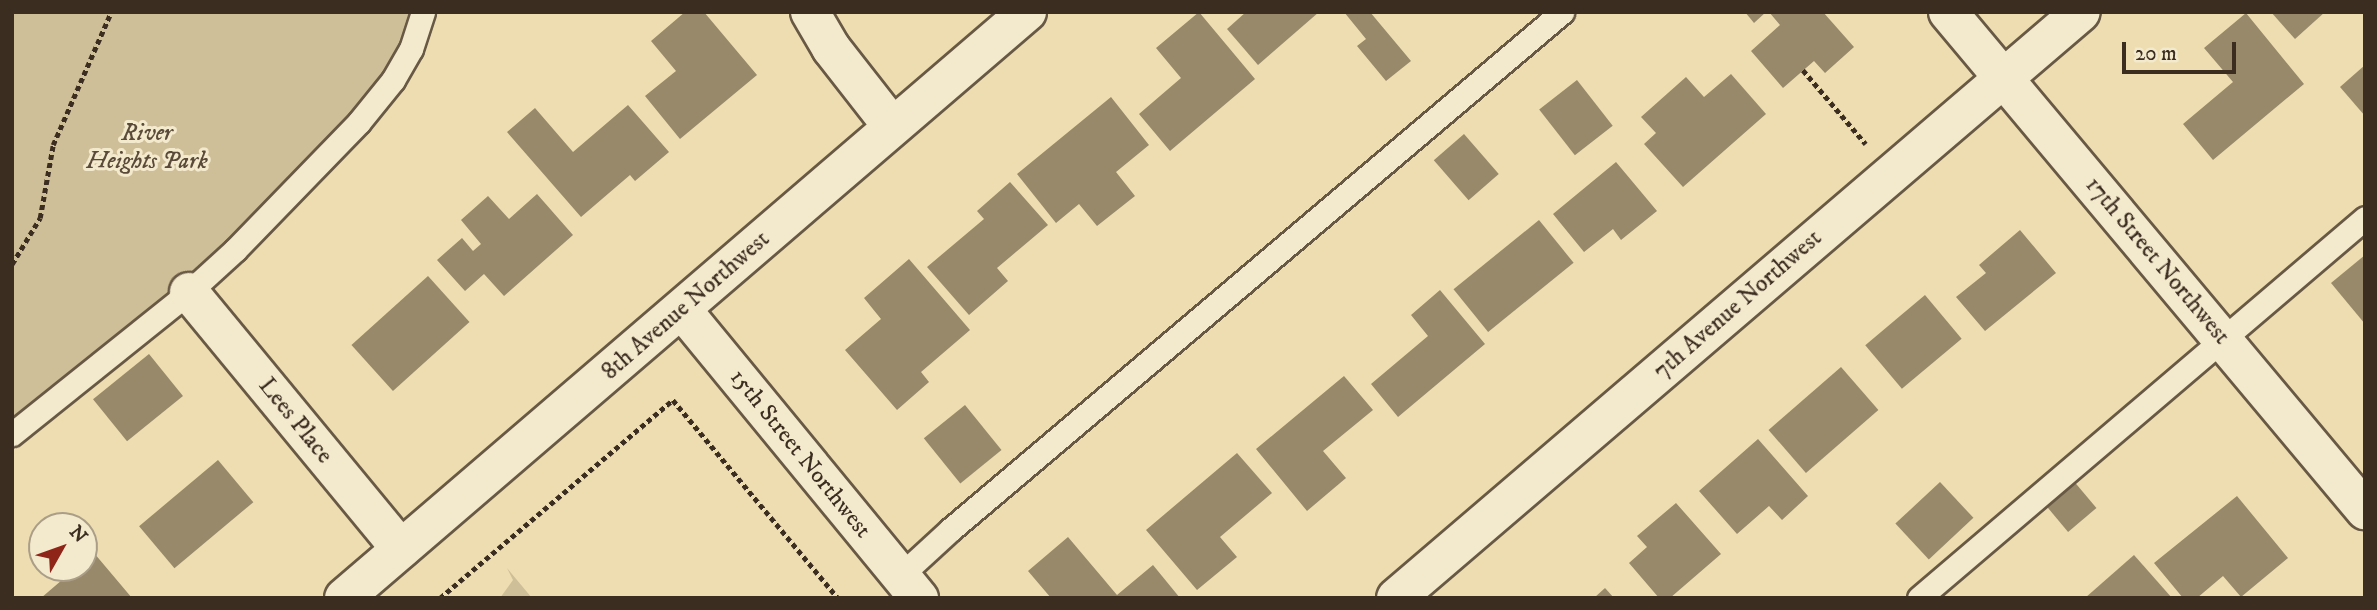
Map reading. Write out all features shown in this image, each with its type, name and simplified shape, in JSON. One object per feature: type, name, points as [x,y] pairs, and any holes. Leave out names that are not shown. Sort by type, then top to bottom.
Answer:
[{"type":"street","points":[[810,12],[831,48],[892,126]]},
{"type":"street","name":"8th Avenue Northwest","points":[[344,598],[683,310],[892,126],[1027,12]]},
{"type":"street","name":"17th Street Northwest","points":[[1948,12],[2365,510]]},
{"type":"street","name":"7th Avenue Northwest","points":[[1396,598],[2081,12]]},
{"type":"street","name":"Lees Place","points":[[189,292],[401,550]]},
{"type":"street","name":"15th Street Northwest","points":[[683,310],[909,587]]},
{"type":"lane","points":[[12,434],[189,292],[235,250],[359,122],[393,80],[411,49],[423,12]]},
{"type":"lane","points":[[909,587],[950,530],[1562,12]]},
{"type":"lane","points":[[1919,598],[2365,218]]},
{"type":"path","points":[[12,264],[40,218],[53,145],[111,12]]},
{"type":"path","points":[[1803,70],[1892,173]]},
{"type":"path","points":[[440,598],[673,400],[838,598]]},
{"type":"green space","name":"River Heights Park","points":[[12,12],[411,12],[396,56],[354,117],[235,250],[12,423]]},
{"type":"green space","points":[[507,568],[532,598],[500,598],[513,580]]},
{"type":"building","points":[[685,12],[704,12],[757,75],[680,139],[645,96],[676,71],[651,41]]},
{"type":"building","points":[[1199,12],[1255,79],[1170,151],[1139,114],[1181,78],[1156,48]]},
{"type":"building","points":[[1246,12],[1319,12],[1258,65],[1227,29]]},
{"type":"building","points":[[1344,12],[1370,12],[1411,61],[1386,81],[1357,46],[1366,39]]},
{"type":"building","points":[[1745,12],[1766,12],[1754,23]]},
{"type":"building","points":[[1769,12],[1823,12],[1854,47],[1825,73],[1814,61],[1783,88],[1751,51],[1780,25]]},
{"type":"building","points":[[2271,12],[2325,12],[2295,39]]},
{"type":"building","points":[[2246,13],[2304,84],[2213,160],[2183,124],[2233,82],[2204,48]]},
{"type":"building","points":[[2365,65],[2365,116],[2340,87]]},
{"type":"building","points":[[1731,74],[1766,114],[1683,187],[1644,144],[1656,133],[1641,117],[1686,77],[1704,97]]},
{"type":"building","points":[[1577,80],[1613,126],[1575,155],[1539,110]]},
{"type":"building","points":[[1111,97],[1149,145],[1116,172],[1135,196],[1097,226],[1079,204],[1056,223],[1017,174]]},
{"type":"building","points":[[628,105],[669,152],[635,181],[630,175],[581,217],[507,132],[535,108],[573,152]]},
{"type":"building","points":[[1464,134],[1499,174],[1469,200],[1434,160]]},
{"type":"building","points":[[1616,162],[1657,211],[1621,240],[1613,229],[1584,252],[1553,214]]},
{"type":"building","points":[[1010,182],[1048,225],[997,268],[1008,281],[969,315],[927,267],[984,219],[977,211]]},
{"type":"building","points":[[537,194],[573,235],[504,296],[484,274],[465,291],[437,260],[462,238],[473,251],[481,244],[461,220],[488,196],[509,219]]},
{"type":"building","points":[[1539,220],[1574,263],[1488,332],[1454,289]]},
{"type":"building","points":[[2020,230],[2056,273],[1985,331],[1956,297],[1986,273],[1979,265]]},
{"type":"building","points":[[2365,255],[2365,324],[2331,283]]},
{"type":"building","points":[[909,259],[970,330],[921,372],[929,382],[897,410],[845,350],[881,319],[864,298]]},
{"type":"building","points":[[428,276],[469,322],[393,391],[351,345]]},
{"type":"building","points":[[1440,290],[1485,344],[1398,417],[1371,384],[1428,336],[1411,315]]},
{"type":"building","points":[[1925,295],[1962,339],[1902,389],[1865,345]]},
{"type":"building","points":[[149,354],[183,396],[127,441],[93,399]]},
{"type":"building","points":[[1841,367],[1878,410],[1806,473],[1769,430]]},
{"type":"building","points":[[1344,376],[1373,410],[1323,451],[1346,478],[1307,511],[1256,449]]},
{"type":"building","points":[[965,405],[1002,450],[960,483],[924,438]]},
{"type":"building","points":[[1758,439],[1808,496],[1782,520],[1769,506],[1737,534],[1699,491]]},
{"type":"building","points":[[1237,453],[1272,493],[1220,537],[1237,557],[1197,590],[1146,530]]},
{"type":"building","points":[[218,460],[253,502],[174,568],[139,526]]},
{"type":"building","points":[[2072,479],[2096,508],[2068,532],[2044,503]]},
{"type":"building","points":[[1940,482],[1973,518],[1929,559],[1895,524]]},
{"type":"building","points":[[2237,496],[2288,558],[2241,597],[2223,576],[2197,598],[2183,598],[2154,563]]},
{"type":"building","points":[[1676,503],[1721,554],[1670,598],[1659,598],[1629,563],[1647,547],[1637,536]]},
{"type":"building","points":[[1068,537],[1117,595],[1153,565],[1180,598],[1051,598],[1028,571]]},
{"type":"building","points":[[2134,555],[2172,598],[2085,598]]},
{"type":"building","points":[[98,558],[132,598],[41,598],[60,582],[98,582]]},
{"type":"building","points":[[1605,588],[1614,598],[1594,598]]}]
